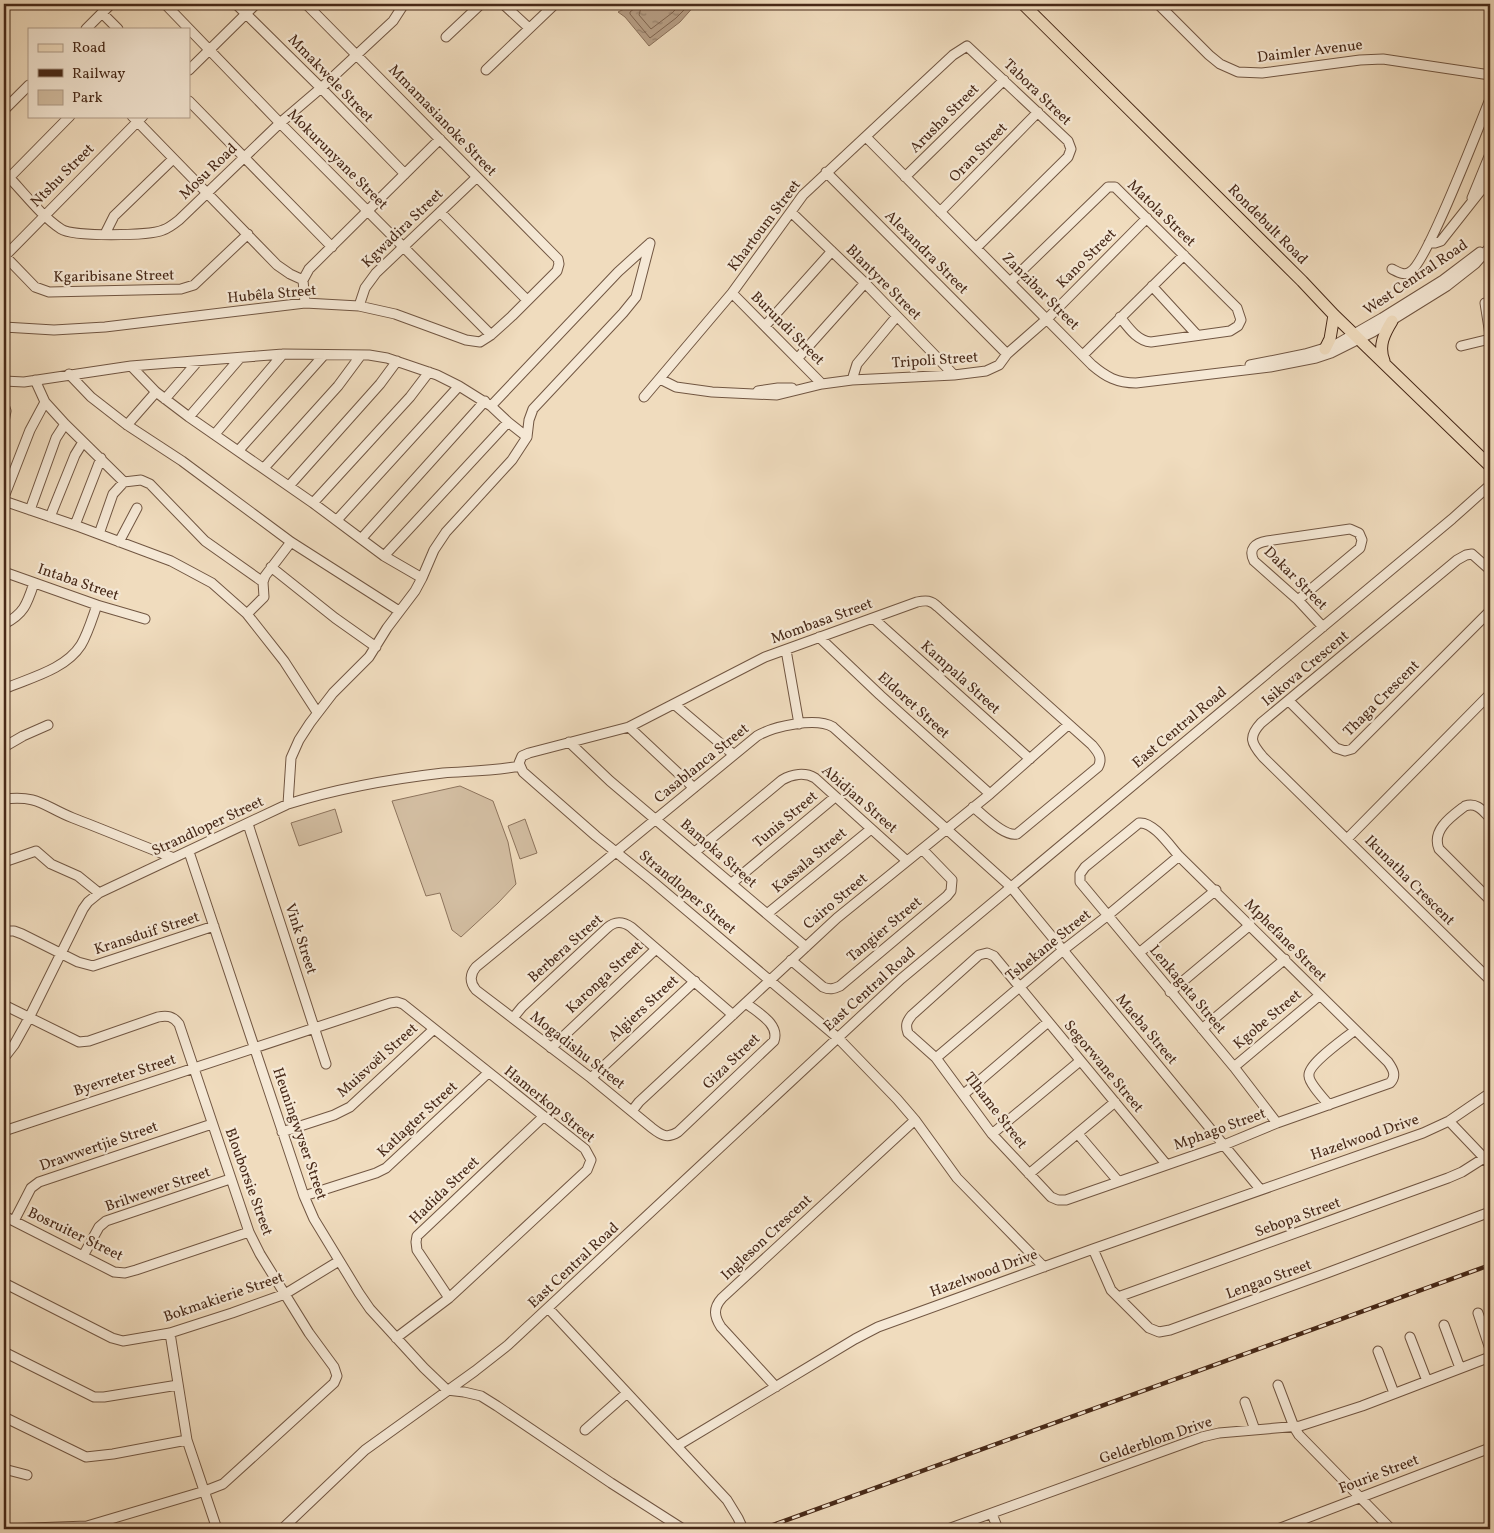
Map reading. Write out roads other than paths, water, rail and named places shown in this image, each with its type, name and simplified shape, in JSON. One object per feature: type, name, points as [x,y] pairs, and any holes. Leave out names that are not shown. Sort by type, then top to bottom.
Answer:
[{"type":"main road","name":"Rondebult Road","points":[[1023,4],[1296,274],[1334,315],[1385,362],[1490,466]]},
{"type":"main road","points":[[1325,349],[1330,340],[1334,315]]},
{"type":"main road","points":[[1385,362],[1381,348],[1384,333],[1392,321]]},
{"type":"street","points":[[87,28],[111,4]]},
{"type":"street","name":"Mokurunyane Street","points":[[165,4],[188,28]]},
{"type":"street","name":"Mmakwele Street","points":[[236,4],[404,174]]},
{"type":"street","points":[[190,69],[256,4]]},
{"type":"street","name":"Mmamasianoke Street","points":[[306,4],[558,258],[560,264],[557,271],[527,300]]},
{"type":"street","name":"Mosu Road","points":[[6,177],[56,226],[66,232],[105,234],[145,233],[163,230],[179,220],[280,123],[357,55],[393,21],[404,4]]},
{"type":"street","points":[[446,36],[481,4]]},
{"type":"street","points":[[503,4],[529,28]]},
{"type":"street","points":[[486,70],[555,4]]},
{"type":"street","name":"Daimler Avenue","points":[[1158,4],[1209,55],[1220,64],[1238,72],[1262,73],[1376,59],[1490,75]]},
{"type":"street","points":[[102,13],[117,28]]},
{"type":"street","name":"Mokurunyane Street","points":[[190,30],[491,335]]},
{"type":"street","name":"Tabora Street","points":[[968,46],[1068,141],[1071,149],[1068,157],[976,248]]},
{"type":"street","name":"Khartoum Street","points":[[644,397],[732,293],[803,195],[953,55],[968,46]]},
{"type":"street","name":"Arusha Street","points":[[905,177],[1004,80]]},
{"type":"street","points":[[4,110],[28,86]]},
{"type":"street","points":[[1392,269],[1404,274],[1410,272],[1414,269],[1429,243],[1490,99]]},
{"type":"street","points":[[190,102],[332,247]]},
{"type":"street","name":"Oran Street","points":[[940,212],[1038,112]]},
{"type":"street","points":[[6,177],[68,118]]},
{"type":"street","points":[[137,118],[173,159],[283,270],[304,280]]},
{"type":"street","name":"Ntshu Street","points":[[4,256],[137,118]]},
{"type":"street","name":"Zanzibar Street","points":[[866,137],[1104,375],[1116,381],[1136,383],[1230,371]]},
{"type":"street","points":[[305,304],[304,280],[308,269],[440,139]]},
{"type":"street","points":[[1468,207],[1490,154]]},
{"type":"street","points":[[105,234],[114,216],[173,159]]},
{"type":"street","name":"Alexandra Street","points":[[826,172],[1007,354]]},
{"type":"street","name":"Kgwadira Street","points":[[359,306],[367,284],[477,176]]},
{"type":"street","points":[[1429,243],[1441,241],[1490,180]]},
{"type":"street","name":"Matola Street","points":[[1010,282],[1108,187],[1112,187],[1118,190],[1147,218],[1237,308],[1240,314],[1238,326],[1230,331],[1198,335]]},
{"type":"street","points":[[440,212],[527,300],[491,335]]},
{"type":"street","name":"Blantyre Street","points":[[791,212],[954,375]]},
{"type":"street","name":"Kano Street","points":[[1047,319],[1147,218]]},
{"type":"street","name":"Kgaribisane Street","points":[[4,256],[35,287],[49,292],[182,289],[194,285],[248,234]]},
{"type":"street","name":"West Central Road","points":[[1357,337],[1444,280],[1475,256],[1490,241]]},
{"type":"street","points":[[288,804],[291,758],[299,740],[317,712],[370,657],[399,611],[415,591],[434,550],[446,532],[512,460],[527,437],[529,420],[533,409],[636,297],[650,243],[618,272],[488,403],[361,539]]},
{"type":"street","name":"West Central Road","points":[[1357,337],[1392,321],[1462,275],[1490,247]]},
{"type":"street","points":[[765,326],[832,251]]},
{"type":"street","points":[[1083,354],[1184,255]]},
{"type":"street","points":[[797,359],[864,283]]},
{"type":"street","points":[[1152,286],[1198,335]]},
{"type":"street","name":"Burundi Street","points":[[732,293],[822,384]]},
{"type":"street","points":[[1485,303],[1490,335]]},
{"type":"street","name":"Hubêla Street","points":[[4,327],[54,330],[105,327],[305,304],[359,306],[408,318],[475,342],[480,342],[491,335]]},
{"type":"street","points":[[852,380],[857,364],[897,316]]},
{"type":"street","points":[[1120,317],[1130,330],[1144,341],[1156,342],[1198,335]]},
{"type":"street","name":"Tripoli Street","points":[[660,379],[676,387],[712,392],[750,393],[778,388],[806,388],[852,380],[954,375],[986,371],[998,365],[1007,354],[1047,319]]},
{"type":"street","points":[[1230,371],[1247,365],[1325,349],[1357,337]]},
{"type":"street","points":[[1230,371],[1270,367],[1316,358],[1357,337]]},
{"type":"street","points":[[1461,346],[1490,339]]},
{"type":"street","points":[[215,434],[283,354]]},
{"type":"street","points":[[4,381],[35,380],[131,366],[283,354],[377,356],[429,372],[459,386],[488,403],[527,437]]},
{"type":"street","points":[[239,450],[324,355]]},
{"type":"street","points":[[264,468],[338,386],[361,355]]},
{"type":"street","points":[[189,417],[240,358]]},
{"type":"street","points":[[165,399],[198,360]]},
{"type":"street","points":[[289,486],[380,384],[397,361]]},
{"type":"street","points":[[131,366],[156,392],[189,417],[314,503],[384,556],[422,578]]},
{"type":"street","points":[[314,503],[410,398],[429,372]]},
{"type":"street","points":[[69,374],[91,398],[127,425],[182,461],[291,542],[399,611]]},
{"type":"street","points":[[35,380],[45,402],[124,482]]},
{"type":"street","points":[[337,520],[459,386]]},
{"type":"street","points":[[127,425],[156,392]]},
{"type":"street","points":[[4,497],[30,430],[45,402]]},
{"type":"street","points":[[4,404],[6,411],[4,422]]},
{"type":"street","points":[[384,556],[508,422]]},
{"type":"street","points":[[30,510],[56,438],[65,424]]},
{"type":"street","points":[[50,517],[75,455],[83,442]]},
{"type":"street","points":[[75,525],[101,458]]},
{"type":"street","points":[[99,534],[113,494],[124,482],[141,480],[150,484],[205,541],[263,582]]},
{"type":"street","name":"East Central Road","points":[[282,1529],[365,1450],[493,1358],[908,973],[1452,519],[1490,485]]},
{"type":"street","points":[[4,501],[171,561],[199,575],[225,593],[246,614],[284,661],[317,712]]},
{"type":"street","points":[[119,542],[137,508]]},
{"type":"street","name":"Dakar Street","points":[[1298,600],[1360,548],[1362,540],[1359,533],[1350,529],[1268,541],[1256,544],[1252,550],[1251,555],[1254,562],[1298,600],[1323,627]]},
{"type":"street","points":[[246,614],[264,596],[263,582],[291,542]]},
{"type":"street","name":"Isikova Crescent","points":[[1347,839],[1263,756],[1253,743],[1252,736],[1257,728],[1457,560],[1472,554],[1490,570]]},
{"type":"street","points":[[272,567],[335,618],[376,647]]},
{"type":"street","name":"Intaba Street","points":[[4,572],[98,606],[144,619]]},
{"type":"street","points":[[4,624],[20,615],[34,583]]},
{"type":"street","name":"Mombasa Street","points":[[520,767],[520,760],[525,754],[629,727],[766,657],[923,600],[932,602],[1092,745],[1100,758],[1098,767],[1017,834],[1012,835],[1004,832],[973,807]]},
{"type":"street","points":[[4,689],[52,668],[73,654],[87,634],[98,606]]},
{"type":"street","name":"Thaga Crescent","points":[[1289,701],[1336,748],[1342,751],[1350,750],[1490,611]]},
{"type":"street","name":"Kampala Street","points":[[873,618],[1030,759]]},
{"type":"street","name":"Eldoret Street","points":[[819,637],[990,794]]},
{"type":"street","points":[[786,650],[799,724]]},
{"type":"street","name":"Ikunatha Crescent","points":[[1490,694],[1347,839],[1490,980]]},
{"type":"street","points":[[674,704],[734,755]]},
{"type":"street","name":"Casablanca Street","points":[[471,982],[472,974],[476,967],[757,736],[768,730],[799,724],[820,722],[833,727],[1011,887]]},
{"type":"street","points":[[4,747],[48,724]]},
{"type":"street","name":"Cairo Street","points":[[632,1112],[639,1102],[838,918],[990,794],[1068,725]]},
{"type":"street","points":[[629,727],[694,788]]},
{"type":"street","name":"Bamoka Street","points":[[569,742],[610,781],[806,947]]},
{"type":"street","name":"Strandloper Street","points":[[4,1058],[14,1045],[29,1018],[83,908],[99,893],[288,804],[320,794],[382,782],[445,773],[520,767],[588,829],[838,1038]]},
{"type":"street","name":"Abidjan Street","points":[[695,852],[776,785],[788,777],[809,775],[815,778],[907,861]]},
{"type":"street","name":"Tunis Street","points":[[732,883],[835,797]]},
{"type":"street","points":[[4,799],[36,800],[65,815],[174,858]]},
{"type":"street","points":[[1490,818],[1478,806],[1470,804],[1465,806],[1440,829],[1436,838],[1439,849],[1490,900]]},
{"type":"street","name":"Mphefane Street","points":[[1080,874],[1085,867],[1139,823],[1145,822],[1154,828],[1179,856],[1216,890],[1392,1067],[1394,1073],[1393,1080],[1384,1086]]},
{"type":"street","name":"Vink Street","points":[[248,824],[326,1064]]},
{"type":"street","name":"Kassala Street","points":[[767,914],[870,829]]},
{"type":"street","name":"Tangier Street","points":[[792,960],[823,987],[829,990],[834,989],[947,896],[951,891],[952,880],[922,849]]},
{"type":"street","points":[[4,862],[36,852],[51,864],[78,876],[99,893]]},
{"type":"street","name":"Heuningwyser Street","points":[[189,852],[282,1132],[314,1219],[370,1309],[424,1368],[447,1390]]},
{"type":"street","name":"Tshekane Street","points":[[936,1058],[1062,950],[1107,916],[1179,856]]},
{"type":"street","name":"Lenkagata Street","points":[[1080,874],[1079,878],[1082,886],[1234,1067],[1277,1123]]},
{"type":"street","name":"Maeba Street","points":[[1011,887],[1260,1189]]},
{"type":"street","points":[[1139,953],[1216,890]]},
{"type":"street","name":"Berbera Street","points":[[513,1018],[522,1007],[614,923],[620,922],[627,924],[733,1015]]},
{"type":"street","points":[[1170,992],[1250,925]]},
{"type":"street","name":"Kransduif Street","points":[[4,931],[22,934],[86,965],[97,966],[214,926]]},
{"type":"street","name":"Karonga Street","points":[[551,1048],[656,949]]},
{"type":"street","name":"Segorwane Street","points":[[906,1030],[907,1022],[912,1015],[974,960],[983,954],[994,956],[1166,1164]]},
{"type":"street","points":[[1202,1029],[1285,960]]},
{"type":"street","name":"Algiers Street","points":[[591,1078],[695,981]]},
{"type":"street","name":"Mogadishu Street","points":[[471,982],[476,990],[591,1078],[662,1136],[670,1136]]},
{"type":"street","name":"Kgobe Street","points":[[1234,1067],[1320,995]]},
{"type":"street","name":"Hamerkop Street","points":[[255,1048],[314,1027],[397,1002],[407,1006],[584,1149],[590,1158],[589,1166],[449,1298],[396,1338]]},
{"type":"street","name":"Giza Street","points":[[670,1136],[678,1132],[774,1041],[776,1032],[773,1026],[746,1003]]},
{"type":"street","points":[[4,1005],[29,1018]]},
{"type":"street","name":"Blouborsie Street","points":[[29,1018],[79,1042],[90,1041],[158,1017],[170,1016],[179,1024],[249,1232],[260,1254],[309,1333],[336,1371],[336,1379],[233,1476],[224,1484],[205,1491]]},
{"type":"street","points":[[964,1094],[1048,1022]]},
{"type":"street","name":"Muisvoël Street","points":[[282,1132],[334,1115],[350,1107],[434,1029]]},
{"type":"street","name":"Tlhame Street","points":[[906,1030],[936,1058],[992,1134],[1029,1174],[1051,1197],[1058,1200],[1066,1200]]},
{"type":"street","points":[[1329,1105],[1309,1078],[1309,1071],[1355,1030]]},
{"type":"street","points":[[838,1038],[915,1120],[957,1178],[1044,1267]]},
{"type":"street","name":"Byevreter Street","points":[[4,1131],[255,1048]]},
{"type":"street","points":[[992,1134],[1080,1061]]},
{"type":"street","name":"Katlagter Street","points":[[304,1196],[376,1173],[386,1168],[488,1073]]},
{"type":"street","name":"Mphago Street","points":[[1066,1200],[1224,1145],[1277,1123],[1384,1086]]},
{"type":"street","name":"Hazelwood Drive","points":[[677,1446],[878,1327],[1260,1189],[1423,1133],[1449,1121],[1490,1093]]},
{"type":"street","points":[[1029,1174],[1115,1102]]},
{"type":"street","name":"Hadida Street","points":[[449,1298],[417,1250],[416,1242],[418,1236],[543,1117]]},
{"type":"street","name":"Ingleson Crescent","points":[[776,1387],[721,1326],[715,1316],[716,1306],[722,1298],[915,1120]]},
{"type":"street","points":[[1449,1121],[1487,1161]]},
{"type":"street","name":"Drawwertjie Street","points":[[14,1221],[31,1188],[39,1182],[212,1124]]},
{"type":"street","points":[[1078,1134],[1118,1181]]},
{"type":"street","name":"Sebopa Street","points":[[1118,1297],[1448,1178],[1487,1161]]},
{"type":"street","name":"Brilwewer Street","points":[[82,1256],[99,1227],[106,1221],[230,1179]]},
{"type":"street","name":"Lengao Street","points":[[1093,1249],[1107,1284],[1118,1297],[1149,1328],[1154,1331],[1164,1331],[1327,1274],[1490,1212]]},
{"type":"street","name":"Bosruiter Street","points":[[4,1216],[114,1272],[125,1273],[249,1232]]},
{"type":"street","name":"Bokmakierie Street","points":[[4,1283],[112,1338],[123,1341],[170,1334],[285,1294],[339,1261]]},
{"type":"street","points":[[548,1308],[726,1500],[743,1529]]},
{"type":"street","points":[[1478,1313],[1490,1349]]},
{"type":"street","points":[[1444,1325],[1460,1368]]},
{"type":"street","points":[[170,1334],[187,1440],[217,1529]]},
{"type":"street","points":[[1410,1337],[1427,1381]]},
{"type":"street","points":[[1378,1351],[1394,1394]]},
{"type":"street","points":[[4,1352],[94,1397],[178,1385]]},
{"type":"street","name":"Gelderblom Drive","points":[[948,1529],[1202,1437],[1219,1433],[1294,1427],[1362,1406],[1490,1357]]},
{"type":"street","points":[[1278,1386],[1294,1427],[1304,1441],[1390,1529]]},
{"type":"street","points":[[447,1390],[480,1396],[684,1529]]},
{"type":"street","points":[[585,1430],[627,1393]]},
{"type":"street","points":[[1245,1402],[1255,1430]]},
{"type":"street","points":[[5,1421],[86,1457],[113,1454],[187,1440]]},
{"type":"street","name":"Fourie Street","points":[[1278,1529],[1490,1448]]},
{"type":"street","points":[[4,1469],[27,1475]]},
{"type":"street","points":[[4,1529],[87,1526],[205,1491]]},
{"type":"street","points":[[992,1514],[998,1529]]},
{"type":"water","points":[[634,4],[696,4],[680,22],[649,46],[625,17],[618,12]]},
{"type":"railway","points":[[762,1529],[1490,1265]]}]
